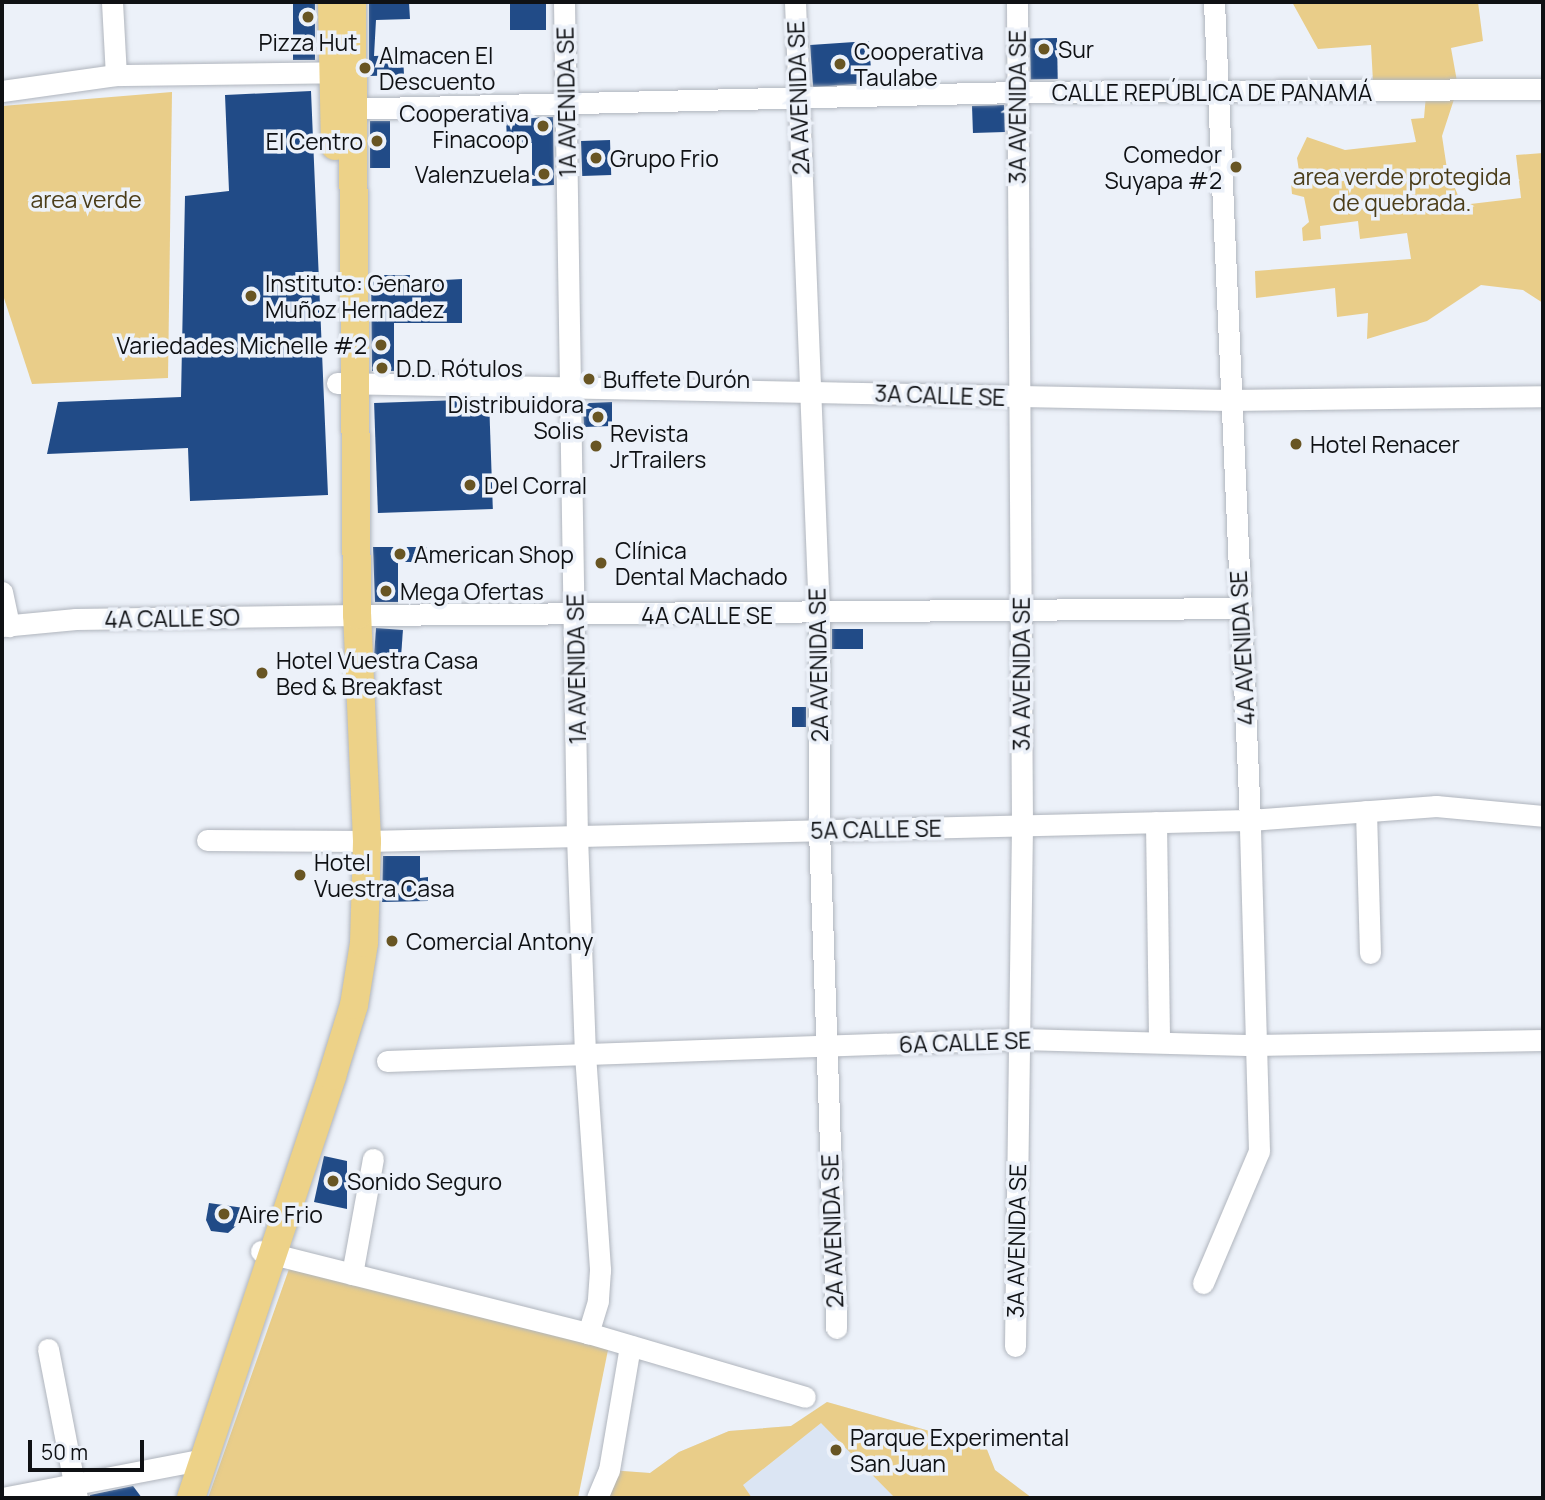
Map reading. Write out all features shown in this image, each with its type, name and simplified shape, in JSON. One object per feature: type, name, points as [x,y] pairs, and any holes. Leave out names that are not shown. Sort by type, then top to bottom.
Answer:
[{"type":"main road","points":[[177,1498],[197,1460],[326,1074],[358,841],[350,615],[343,71],[332,2]]},
{"type":"main road","points":[[343,71],[352,2]]},
{"type":"main road","points":[[191,1498],[197,1460]]},
{"type":"street","points":[[112,2],[116,75]]},
{"type":"street","name":"1A AVENIDA SE","points":[[564,2],[577,836],[585,1054],[600,1270],[598,1301],[588,1333]]},
{"type":"street","name":"2A AVENIDA SE","points":[[795,2],[808,391],[819,615],[819,830],[836,1328]]},
{"type":"street","name":"3A AVENIDA SE","points":[[1015,1346],[1022,825],[1017,2]]},
{"type":"street","name":"4A AVENIDA SE","points":[[1203,1283],[1259,1151],[1250,820],[1229,400],[1214,2]]},
{"type":"street","points":[[2,91],[116,75],[343,71]]},
{"type":"street","name":"CALLE REPÚBLICA DE PANAMÁ","points":[[344,109],[1017,92],[1427,92],[1543,89]]},
{"type":"street","name":"3A CALLE SE","points":[[346,383],[571,390],[808,391],[1229,400],[1543,396]]},
{"type":"street","points":[[2,592],[5,626]]},
{"type":"street","name":"4A CALLE SE","points":[[350,615],[819,615],[1240,608]]},
{"type":"street","name":"4A CALLE SO","points":[[5,626],[38,620],[350,615]]},
{"type":"street","name":"5A CALLE SE","points":[[207,840],[358,841],[1250,820],[1436,806],[1543,816]]},
{"type":"street","points":[[1366,811],[1370,953]]},
{"type":"street","points":[[1156,822],[1159,1042]]},
{"type":"street","name":"6A CALLE SE","points":[[387,1061],[1020,1039],[1255,1045],[1543,1040]]},
{"type":"street","points":[[352,1274],[373,1159]]},
{"type":"street","points":[[268,1253],[588,1333],[805,1397]]},
{"type":"street","points":[[597,1498],[609,1470],[630,1346]]},
{"type":"street","points":[[48,1349],[76,1491]]},
{"type":"street","points":[[2,1498],[76,1491],[197,1460]]},
{"type":"shaded area","name":"Parque Experimental San Juan","points":[[827,1402],[986,1447],[995,1470],[1032,1498],[597,1498],[609,1470],[650,1473],[679,1452],[729,1431],[791,1426]]},
{"type":"green space","name":"area verde protegida de quebrada.","points":[[1292,2],[1478,2],[1483,41],[1451,48],[1458,87],[1442,136],[1447,169],[1462,205],[1521,198],[1516,155],[1543,153],[1543,303],[1523,290],[1481,285],[1427,321],[1367,339],[1368,313],[1337,317],[1335,288],[1256,298],[1255,271],[1411,259],[1407,233],[1360,239],[1358,221],[1320,226],[1321,239],[1303,241],[1302,228],[1309,222],[1304,197],[1292,194],[1291,183],[1299,171],[1297,158],[1307,137],[1345,150],[1416,142],[1411,119],[1424,118],[1426,95],[1373,82],[1371,45],[1318,49]]},
{"type":"green space","name":"area verde","points":[[172,92],[168,378],[32,384],[2,292],[2,106]]},
{"type":"green space","points":[[289,1269],[609,1345],[578,1498],[208,1498]]},
{"type":"green space","name":"Parque Experimental San Juan","points":[[827,1402],[986,1447],[995,1470],[1032,1498],[895,1498],[821,1423],[743,1485],[752,1498],[597,1498],[609,1470],[650,1473],[679,1452],[729,1431],[791,1426]]},
{"type":"building","points":[[293,2],[315,2],[315,60],[293,60]]},
{"type":"building","points":[[369,2],[409,2],[410,19],[376,20],[374,56],[403,55],[404,75],[369,76]]},
{"type":"building","points":[[510,2],[546,2],[546,30],[510,30]]},
{"type":"building","points":[[1030,38],[1057,38],[1058,79],[1031,79]]},
{"type":"building","name":"Cooperativa Taulabe","points":[[869,41],[872,83],[813,87],[810,45]]},
{"type":"building","name":"Instituto: Genaro Muñoz Hernadez","points":[[311,91],[328,495],[190,501],[188,448],[47,454],[58,402],[181,397],[185,196],[229,191],[225,95]]},
{"type":"building","points":[[1004,105],[1005,132],[973,133],[972,106]]},
{"type":"building","points":[[553,117],[554,185],[532,186],[532,143],[507,142],[506,118]]},
{"type":"building","points":[[370,121],[390,121],[390,168],[370,168]]},
{"type":"building","name":"Grupo Frio","points":[[610,140],[611,175],[582,176],[581,141]]},
{"type":"building","points":[[371,275],[410,275],[409,282],[462,279],[462,323],[394,323],[394,371],[372,371]]},
{"type":"building","points":[[489,399],[493,509],[378,513],[374,403]]},
{"type":"building","name":"Distribuidora Solis","points":[[612,402],[612,426],[584,427],[583,409],[589,403]]},
{"type":"building","points":[[373,547],[429,547],[429,562],[398,562],[398,602],[375,602]]},
{"type":"building","points":[[376,628],[403,630],[400,667],[373,665]]},
{"type":"building","points":[[832,629],[863,629],[863,649],[832,649]]},
{"type":"building","points":[[792,707],[806,707],[806,727],[792,727]]},
{"type":"building","points":[[383,856],[420,856],[420,878],[428,877],[428,901],[382,902]]},
{"type":"building","points":[[324,1156],[347,1161],[347,1209],[314,1202]]},
{"type":"building","name":"Aire Frio","points":[[209,1203],[244,1208],[238,1224],[228,1233],[211,1231],[206,1220]]},
{"type":"building","points":[[133,1486],[142,1498],[90,1498],[90,1495]]},
{"type":"place","name":"Pizza Hut","points":[[308,17]]},
{"type":"place","name":"Sur","points":[[1044,49]]},
{"type":"place","name":"Cooperativa Taulabe","points":[[840,64]]},
{"type":"place","name":"Almacen El Descuento","points":[[365,68]]},
{"type":"place","name":"Cooperativa Finacoop","points":[[543,126]]},
{"type":"place","name":"El Centro","points":[[377,141]]},
{"type":"place","name":"Grupo Frio","points":[[596,158]]},
{"type":"place","name":"Comedor Suyapa #2","points":[[1236,167]]},
{"type":"place","name":"Valenzuela","points":[[544,174]]},
{"type":"place","name":"Instituto: Genaro Muñoz Hernadez","points":[[251,296]]},
{"type":"place","name":"Variedades Michelle #2","points":[[381,345]]},
{"type":"place","name":"D.D. Rótulos","points":[[382,368]]},
{"type":"place","name":"Buffete Durón","points":[[589,379]]},
{"type":"place","name":"Distribuidora Solis","points":[[598,417]]},
{"type":"place","name":"Hotel Renacer","points":[[1296,444]]},
{"type":"place","name":"Revista JrTrailers","points":[[596,446]]},
{"type":"place","name":"Del Corral","points":[[470,485]]},
{"type":"place","name":"American Shop","points":[[400,554]]},
{"type":"place","name":"Clínica Dental Machado","points":[[601,563]]},
{"type":"place","name":"Mega Ofertas","points":[[386,591]]},
{"type":"place","name":"Hotel Vuestra Casa Bed & Breakfast","points":[[262,673]]},
{"type":"place","name":"Hotel Vuestra Casa","points":[[300,875]]},
{"type":"place","name":"Comercial Antony","points":[[392,941]]},
{"type":"place","name":"Sonido Seguro","points":[[333,1181]]},
{"type":"place","name":"Aire Frio","points":[[224,1214]]},
{"type":"place","name":"Parque Experimental San Juan","points":[[836,1450]]}]
